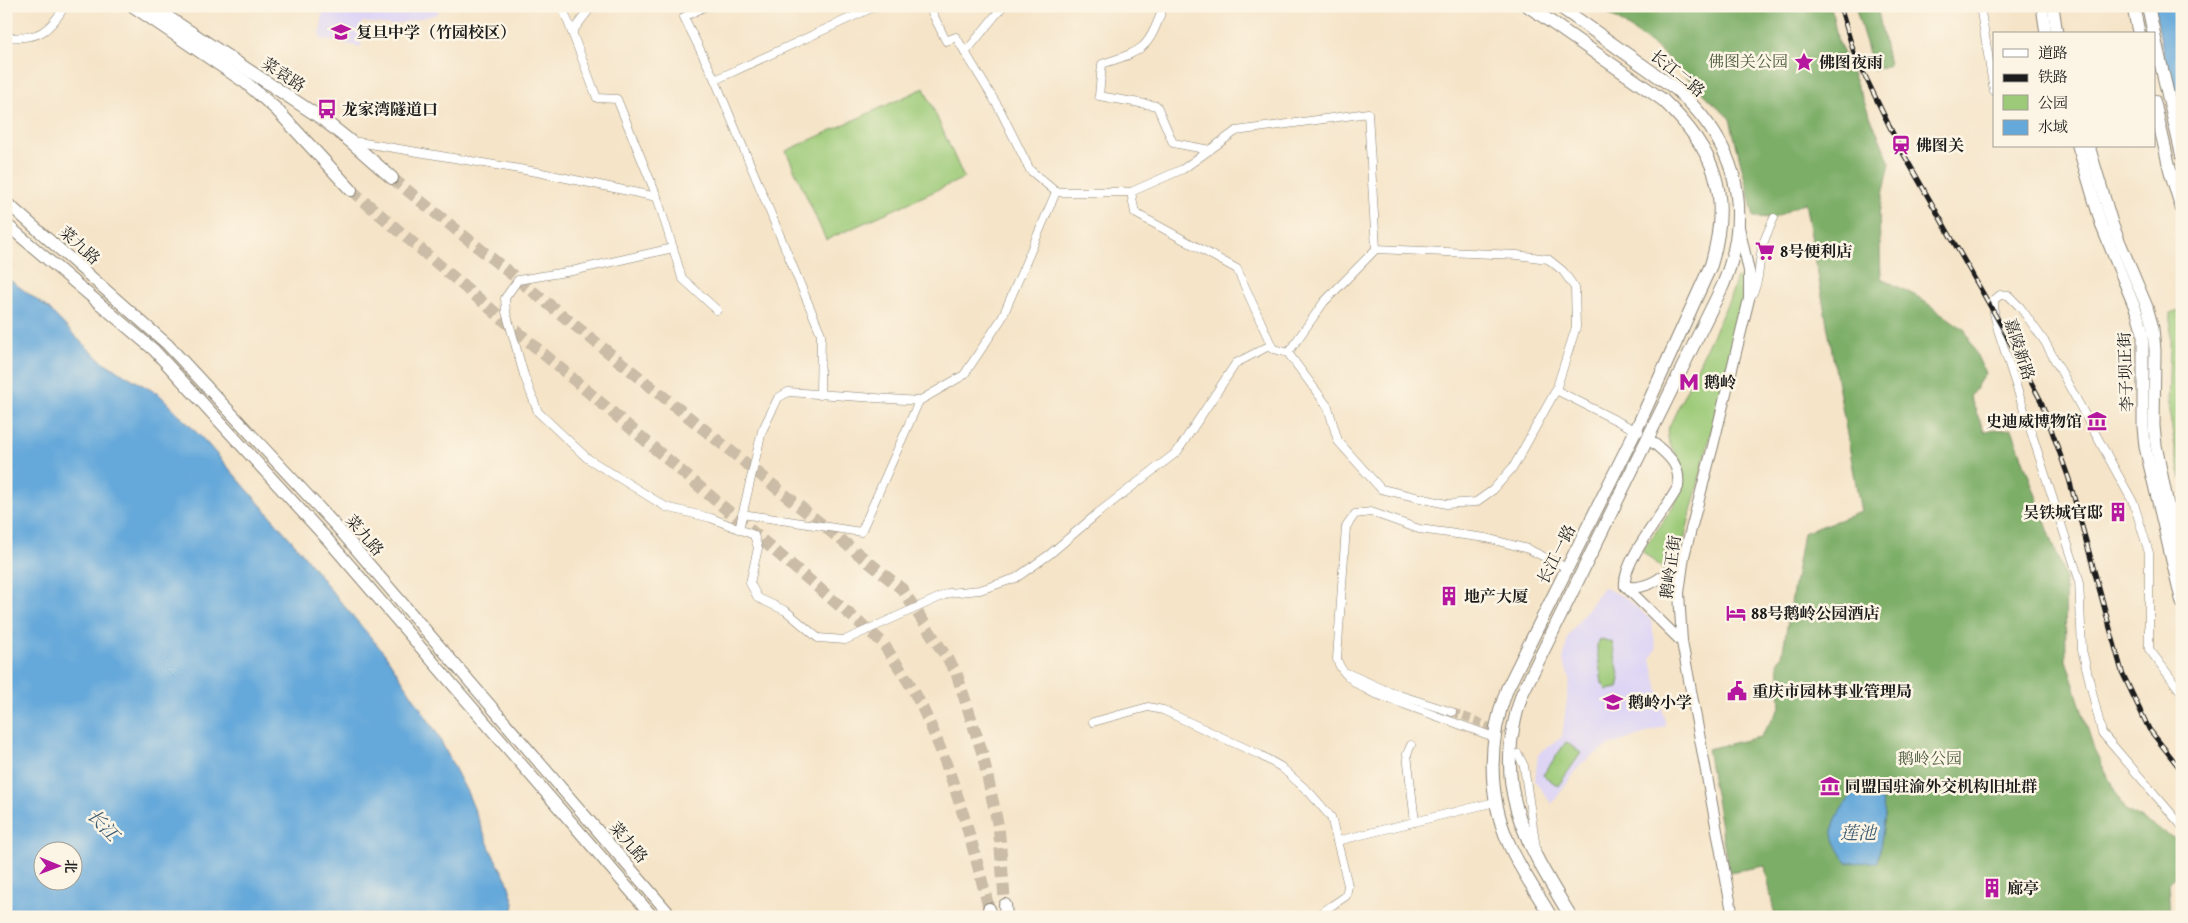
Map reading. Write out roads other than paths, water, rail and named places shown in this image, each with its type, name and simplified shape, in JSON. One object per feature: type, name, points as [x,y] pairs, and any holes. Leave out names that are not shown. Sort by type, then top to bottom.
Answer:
[{"type":"main road","name":"菜袁路","points":[[133,6],[245,82],[276,109],[351,190]]},
{"type":"main road","name":"菜袁路","points":[[151,6],[321,118],[350,140],[392,178]]},
{"type":"main road","name":"长江二路","points":[[1528,6],[1663,100],[1678,115],[1704,150],[1719,189],[1721,207]]},
{"type":"main road","name":"长江二路","points":[[1559,6],[1676,89],[1707,120],[1720,140],[1729,161],[1738,198],[1738,226]]},
{"type":"main road","points":[[2042,6],[2046,32]]},
{"type":"main road","points":[[2053,6],[2057,32]]},
{"type":"main road","points":[[2133,6],[2139,32]]},
{"type":"main road","points":[[2148,6],[2153,32]]},
{"type":"main road","points":[[2156,44],[2182,155]]},
{"type":"main road","points":[[2156,110],[2170,170],[2182,209]]},
{"type":"main road","name":"李子坝正街","points":[[2079,148],[2102,227],[2137,313],[2143,333],[2142,427],[2145,447],[2182,603]]},
{"type":"main road","name":"李子坝正街","points":[[2090,148],[2113,226],[2153,328],[2155,350],[2154,426],[2156,445],[2176,545],[2182,562]]},
{"type":"main road","name":"菜九路","points":[[6,202],[167,344],[336,527],[672,917]]},
{"type":"main road","name":"长江一路","points":[[1551,917],[1510,846],[1495,802],[1492,767],[1498,712],[1507,688],[1636,430],[1711,265],[1717,243],[1721,207]]},
{"type":"main road","name":"菜九路","points":[[6,224],[154,350],[328,540],[653,917]]},
{"type":"main road","name":"长江一路","points":[[1570,917],[1538,863],[1518,818],[1510,775],[1509,754],[1516,713],[1522,694],[1649,439],[1723,285],[1736,248],[1738,226]]},
{"type":"street","points":[[6,37],[23,38],[40,34],[54,24],[64,6]]},
{"type":"street","points":[[562,6],[597,98],[617,99],[657,197],[682,278],[717,310]]},
{"type":"street","points":[[572,32],[592,6]]},
{"type":"street","points":[[706,6],[684,18],[715,80],[821,334],[820,394]]},
{"type":"street","points":[[715,80],[876,6]]},
{"type":"street","points":[[929,6],[946,41],[956,38],[999,108],[1030,170],[1056,192],[1131,192],[1183,169],[1236,131],[1368,113],[1376,248],[1324,302],[1288,354]]},
{"type":"street","points":[[965,53],[1003,6]]},
{"type":"street","points":[[1980,6],[1993,85]]},
{"type":"street","points":[[1162,10],[1154,33],[1138,52],[1102,64],[1099,96],[1157,106],[1173,143],[1210,150]]},
{"type":"street","points":[[350,140],[537,172],[657,197]]},
{"type":"street","points":[[739,529],[762,431],[778,398],[788,392],[919,401],[964,375],[1002,318],[1056,192]]},
{"type":"street","points":[[1131,192],[1135,213],[1237,269],[1273,349]]},
{"type":"street","points":[[1749,299],[1756,291],[1763,243],[1774,218]]},
{"type":"street","name":"鹅岭正街","points":[[1733,917],[1682,642],[1679,593],[1684,556],[1749,299],[1748,271],[1738,226]]},
{"type":"street","points":[[673,248],[572,272],[518,280],[505,298],[506,312],[524,375],[538,412],[587,458],[666,508],[711,518],[754,535],[758,548],[750,583],[758,598],[786,611],[818,638],[845,640],[949,593],[980,590],[1016,578],[1050,554],[1098,512],[1176,452],[1236,362],[1266,347],[1288,354],[1328,407],[1338,441],[1381,489],[1446,504],[1476,502],[1492,490],[1514,466],[1556,390],[1576,327],[1575,288],[1563,271],[1548,259],[1509,255],[1376,248]]},
{"type":"street","name":"嘉陵新路","points":[[2182,693],[2149,649],[2149,553],[2134,504],[2045,342],[2020,307],[2008,295],[2000,295],[1994,300],[1994,313],[1998,330],[2079,579],[2082,650],[2102,733],[2182,826]]},
{"type":"street","points":[[1556,390],[1636,430],[1674,462],[1679,477],[1678,487],[1630,561],[1624,578],[1625,586],[1682,642]]},
{"type":"street","points":[[742,514],[861,532],[919,401]]},
{"type":"street","points":[[1494,737],[1373,693],[1361,687],[1344,672],[1337,659],[1346,527],[1355,514],[1371,512],[1420,529],[1495,540],[1528,549],[1567,568]]},
{"type":"street","points":[[1625,586],[1635,588],[1643,586],[1668,574],[1684,556]]},
{"type":"street","points":[[1344,672],[1357,676],[1390,692],[1452,712]]},
{"type":"street","points":[[1094,722],[1148,708],[1163,710],[1260,755],[1281,767],[1331,817],[1348,886],[1346,896],[1315,917]]},
{"type":"street","points":[[1411,745],[1407,754],[1416,822]]},
{"type":"street","points":[[1518,754],[1524,766],[1538,863]]},
{"type":"street","points":[[1337,841],[1495,802]]},
{"type":"water","points":[[2154,6],[2182,6],[2182,117],[2164,57]]},
{"type":"water","name":"长江","points":[[6,277],[49,309],[103,362],[160,395],[206,442],[299,549],[385,654],[436,732],[468,794],[492,853],[507,880],[514,903],[512,917],[6,917]]},
{"type":"water","name":"莲池","points":[[1858,790],[1871,792],[1881,797],[1885,815],[1878,862],[1847,863],[1834,838],[1833,828],[1837,816]]},
{"type":"tunnel","points":[[392,178],[902,589],[956,672],[982,752],[999,830],[1005,905]]},
{"type":"tunnel","points":[[351,190],[882,642],[917,697],[940,748],[959,801],[989,909]]},
{"type":"tunnel","points":[[1452,712],[1493,729],[1512,747]]},
{"type":"railway","points":[[1840,6],[1854,53],[1899,146],[2001,325],[2041,401],[2069,479],[2122,672],[2149,729],[2182,771]]},
{"type":"place","name":"复旦中学（竹园校区）","points":[[341,32]]},
{"type":"place","name":"佛图夜雨","points":[[1804,62]]},
{"type":"place","name":"龙家湾隧道口","points":[[327,109]]},
{"type":"place","name":"佛图关","points":[[1901,145]]},
{"type":"place","name":"8号便利店","points":[[1765,251]]},
{"type":"place","name":"鹅岭","points":[[1689,382]]},
{"type":"place","name":"史迪威博物馆","points":[[2097,421]]},
{"type":"place","name":"吴铁城官邸","points":[[2118,512]]},
{"type":"place","name":"地产大厦","points":[[1449,596]]},
{"type":"place","name":"88号鹅岭公园酒店","points":[[1736,613]]},
{"type":"place","name":"重庆市园林事业管理局","points":[[1737,691]]},
{"type":"place","name":"鹅岭小学","points":[[1613,702]]},
{"type":"place","name":"同盟国驻渝外交机构旧址群","points":[[1830,786]]},
{"type":"place","name":"廊亭","points":[[1992,888]]},
{"type":"park label","name":"佛图关公园","points":[[1748,61]]},
{"type":"park label","name":"鹅岭公园","points":[[1930,758]]}]
